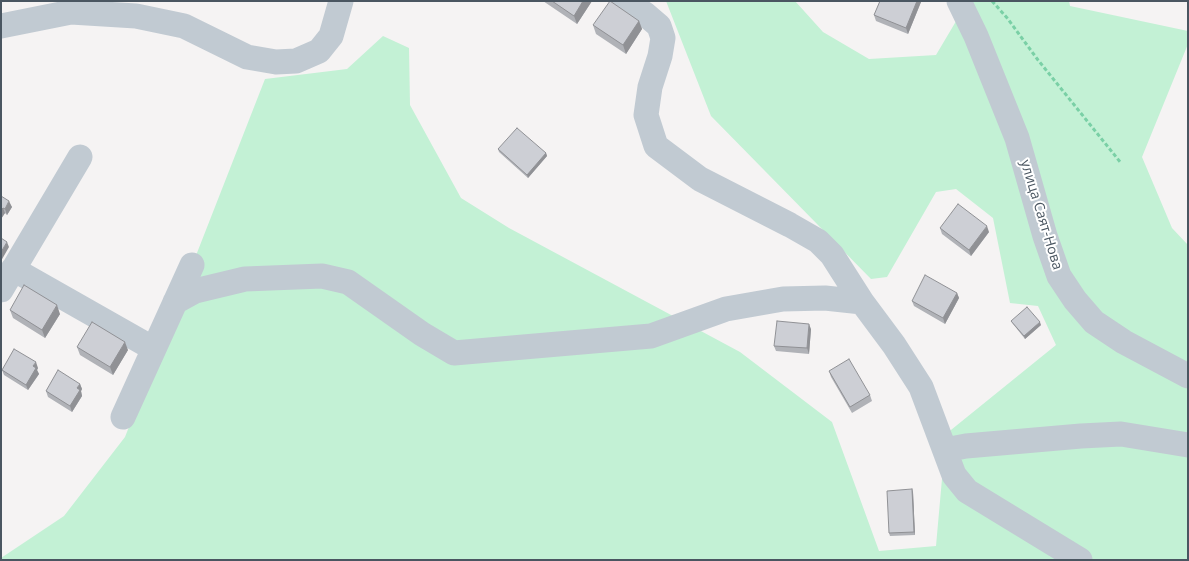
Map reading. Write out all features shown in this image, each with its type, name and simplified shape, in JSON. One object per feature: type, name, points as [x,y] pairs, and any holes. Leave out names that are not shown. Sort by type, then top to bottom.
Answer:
[{"type":"street","points":[[1,26],[71,12],[136,16],[184,26],[247,57],[276,62],[296,61],[318,51],[331,36],[341,1]]},
{"type":"street","points":[[625,1],[645,14],[658,26],[663,38],[660,56],[650,87],[646,115],[656,146],[700,179],[818,241],[832,255],[862,302],[894,344],[921,387],[954,475],[968,491],[1080,560]]},
{"type":"street","name":"улица Саят-Нова","points":[[958,1],[976,36],[1017,138],[1044,236],[1060,276],[1075,300],[1094,322],[1124,342],[1188,376]]},
{"type":"street","points":[[80,157],[7,279],[154,349]]},
{"type":"street","points":[[123,417],[192,265]]},
{"type":"street","points":[[175,302],[195,291],[245,279],[322,276],[348,282],[422,334],[454,353],[651,336],[726,309],[783,299],[825,298],[862,302]]},
{"type":"street","points":[[945,450],[976,445],[1121,434],[1188,445]]},
{"type":"path","points":[[992,1],[1121,162]]},
{"type":"green space","points":[[666,1],[795,1],[823,32],[869,59],[936,55],[968,1],[1069,1],[1070,6],[1188,31],[1188,44],[1142,157],[1172,228],[1188,245],[1188,560],[1,560],[1,558],[64,516],[125,437],[265,79],[347,69],[383,36],[409,48],[410,105],[461,198],[509,228],[740,352],[832,422],[879,551],[936,546],[946,434],[1056,345],[1038,306],[1010,303],[993,218],[956,189],[936,192],[887,277],[871,279],[711,116]]},
{"type":"building","points":[[552,1],[583,1],[574,16]]},
{"type":"building","points":[[610,1],[639,21],[623,45],[593,25]]},
{"type":"building","points":[[880,1],[917,1],[906,28],[874,15]]},
{"type":"building","points":[[517,128],[546,153],[527,175],[498,149]]},
{"type":"building","points":[[1,196],[9,201],[5,209],[1,210]]},
{"type":"building","points":[[958,204],[987,226],[969,250],[940,228]]},
{"type":"building","points":[[1,238],[7,242],[1,252]]},
{"type":"building","points":[[925,275],[957,293],[943,318],[912,301]]},
{"type":"building","points":[[24,285],[57,305],[42,330],[10,310]]},
{"type":"building","points":[[1027,307],[1040,322],[1024,336],[1011,321]]},
{"type":"building","points":[[777,321],[809,324],[807,348],[774,346]]},
{"type":"building","points":[[92,322],[125,342],[110,367],[77,347]]},
{"type":"building","points":[[14,349],[36,362],[33,366],[36,368],[26,385],[2,370]]},
{"type":"building","points":[[849,359],[870,395],[850,407],[829,371]]},
{"type":"building","points":[[58,370],[80,384],[77,388],[80,390],[70,406],[46,391]]},
{"type":"building","points":[[912,489],[914,532],[889,533],[887,491]]}]
